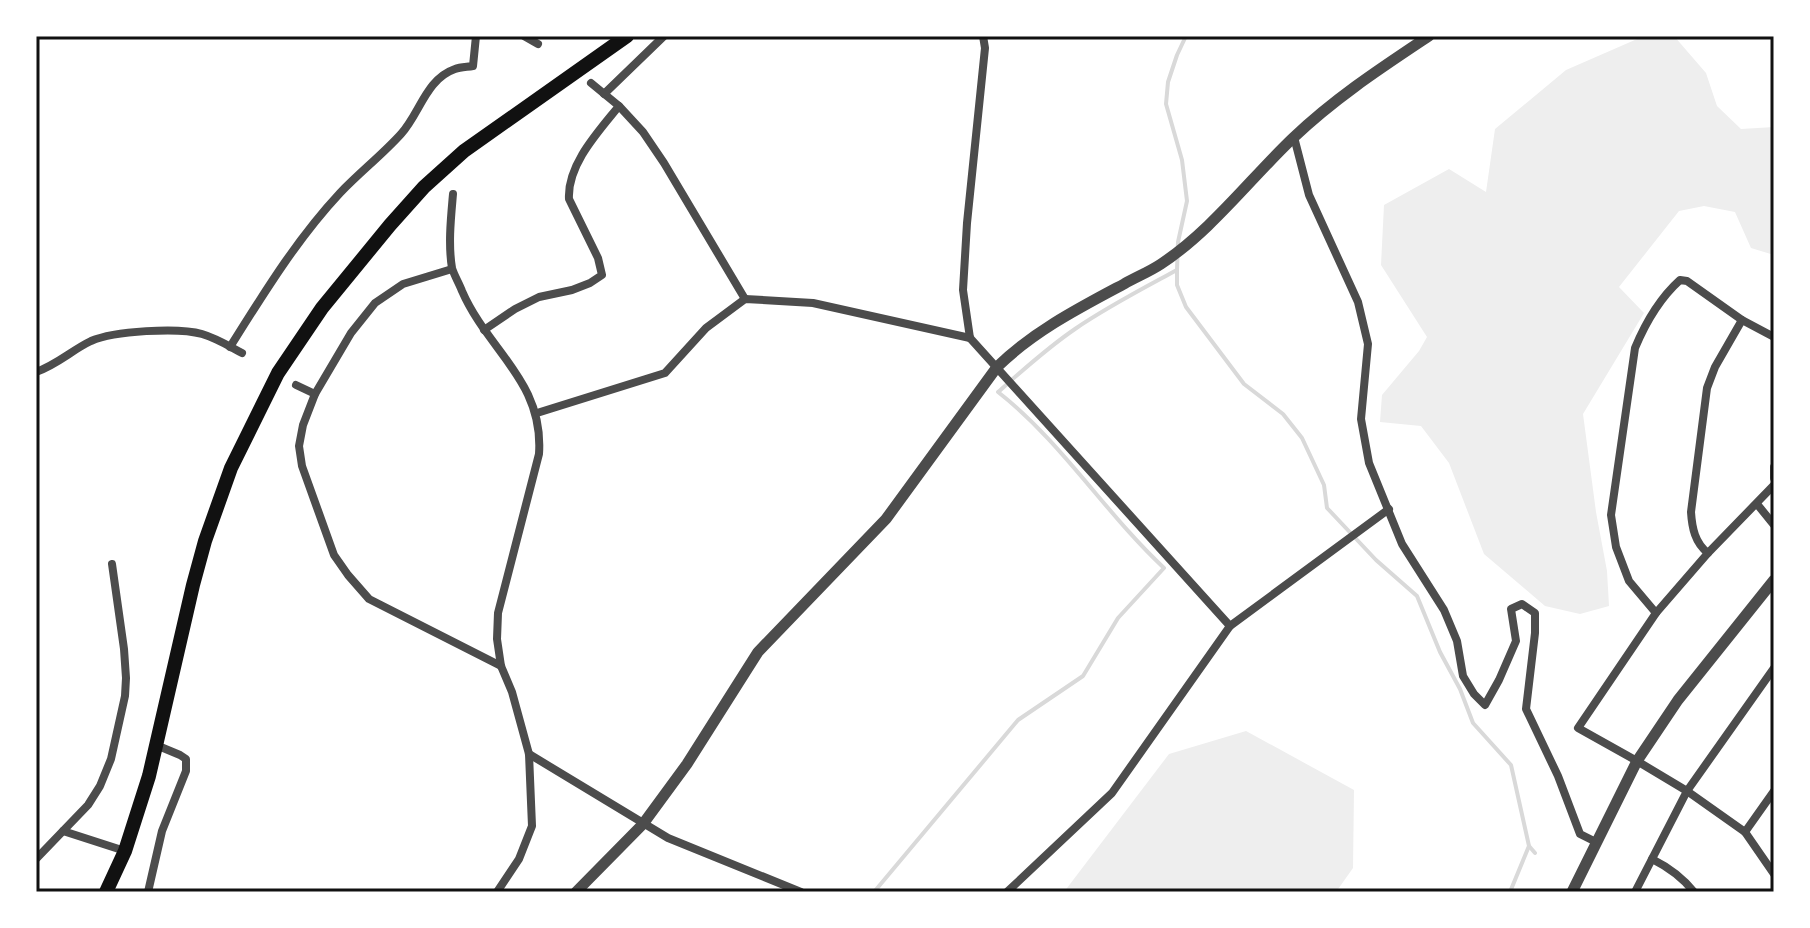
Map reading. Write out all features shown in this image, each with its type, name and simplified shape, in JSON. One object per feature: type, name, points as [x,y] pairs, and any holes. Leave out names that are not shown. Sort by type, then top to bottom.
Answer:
[{"type":"main road","points":[[106,892],[125,851],[149,776],[205,541],[231,468],[278,373],[322,308],[424,187],[464,151],[627,36]]},
{"type":"street","points":[[230,347],[284,262],[339,194],[402,133],[434,82],[453,69],[473,66],[476,36]]},
{"type":"street","points":[[524,36],[538,44]]},
{"type":"street","points":[[604,94],[664,36]]},
{"type":"street","points":[[970,338],[963,290],[985,48],[983,36]]},
{"type":"street","points":[[576,892],[643,824],[687,764],[758,652],[886,519],[997,367],[1050,324],[1161,264],[1223,210],[1294,137],[1359,82],[1429,36]]},
{"type":"street","points":[[591,83],[619,106],[643,132],[745,299]]},
{"type":"street","points":[[484,330],[539,297],[572,290],[602,275],[598,258],[569,199],[569,189],[579,161],[619,106]]},
{"type":"street","points":[[1294,137],[1309,195],[1358,302],[1368,344],[1361,419],[1369,463],[1402,544],[1444,610],[1457,641],[1463,676],[1485,705],[1516,641],[1511,609],[1522,604],[1535,613],[1526,709],[1558,776],[1580,834],[1596,842]]},
{"type":"street","points":[[453,194],[450,229],[452,269],[484,330],[524,385],[537,413],[540,438],[539,454],[498,613],[497,639],[501,666],[512,692],[529,754],[532,826],[519,859],[497,892]]},
{"type":"street","points":[[452,269],[403,284],[375,303],[351,333],[315,394],[299,446],[302,466],[334,555],[369,599],[501,666]]},
{"type":"street","points":[[1656,613],[1629,581],[1616,547],[1611,515],[1635,348],[1670,288],[1680,280],[1687,281],[1742,320],[1774,337]]},
{"type":"street","points":[[537,413],[665,373],[706,328],[745,299],[813,303],[970,338],[1230,626]]},
{"type":"street","points":[[1708,553],[1700,547],[1692,526],[1691,512],[1704,403],[1715,367],[1742,320]]},
{"type":"street","points":[[36,372],[60,361],[90,341],[124,333],[200,333],[242,353]]},
{"type":"street","points":[[296,385],[315,394]]},
{"type":"street","points":[[1774,467],[1774,478]]},
{"type":"street","points":[[1774,485],[1708,553],[1656,613],[1578,728],[1687,791],[1745,832],[1774,874]]},
{"type":"street","points":[[1757,504],[1774,525]]},
{"type":"street","points":[[1007,892],[1112,793],[1230,626],[1389,509]]},
{"type":"street","points":[[36,859],[88,805],[111,759],[126,678],[112,564]]},
{"type":"street","points":[[1572,892],[1637,761],[1678,700],[1774,580]]},
{"type":"street","points":[[1635,892],[1687,791],[1774,668]]},
{"type":"street","points":[[148,892],[162,831],[186,771],[186,759],[156,745]]},
{"type":"street","points":[[529,754],[668,838],[801,892]]},
{"type":"street","points":[[1745,832],[1774,791]]},
{"type":"street","points":[[63,831],[125,851]]},
{"type":"street","points":[[1652,859],[1665,866],[1694,892]]},
{"type":"shaded area","points":[[1644,36],[1674,36],[1706,73],[1717,106],[1741,129],[1774,127],[1774,255],[1751,248],[1735,212],[1704,206],[1679,211],[1619,287],[1644,313],[1583,414],[1607,571],[1609,606],[1580,614],[1545,606],[1484,554],[1449,463],[1421,426],[1380,422],[1382,395],[1427,337],[1381,265],[1384,205],[1449,169],[1486,192],[1495,129],[1566,70]]},
{"type":"shaded area","points":[[1246,731],[1354,790],[1353,868],[1336,892],[1064,892],[1169,754]]},
{"type":"waterway","points":[[1186,36],[1168,82],[1166,104],[1182,160],[1187,201],[1178,242],[1177,270],[1177,285],[1186,307],[1244,384],[1283,414],[1302,438],[1324,485],[1327,508],[1376,560],[1417,596],[1473,723],[1511,765],[1529,846],[1535,853]]},
{"type":"waterway","points":[[874,892],[1018,720],[1083,676],[1118,618],[1164,568],[1043,433],[998,392],[1075,329],[1177,270]]},
{"type":"waterway","points":[[1510,892],[1529,846]]}]
